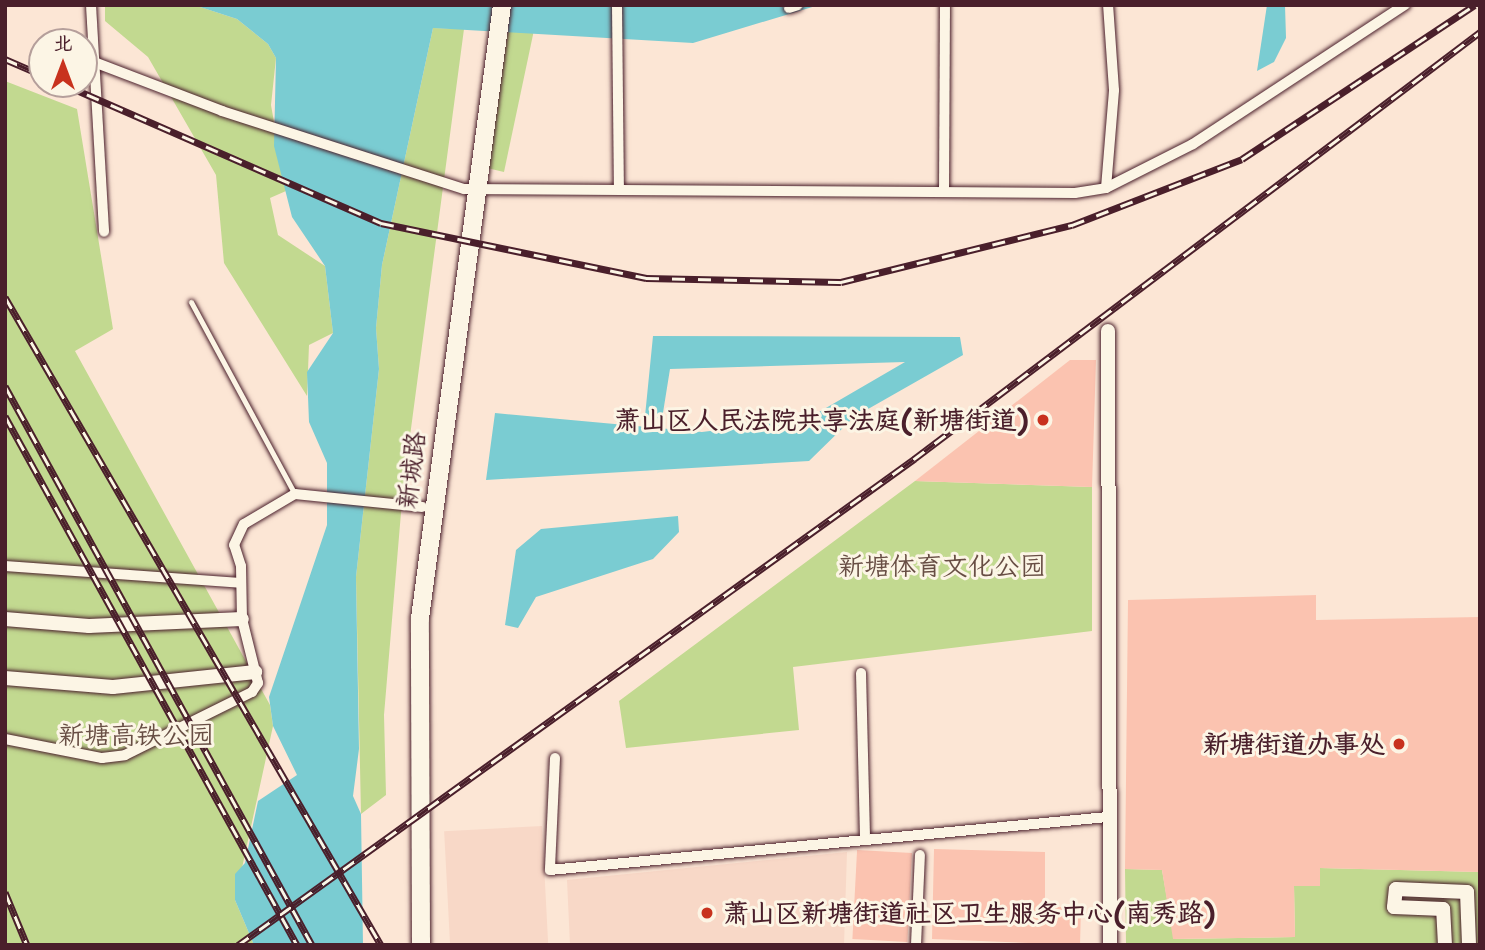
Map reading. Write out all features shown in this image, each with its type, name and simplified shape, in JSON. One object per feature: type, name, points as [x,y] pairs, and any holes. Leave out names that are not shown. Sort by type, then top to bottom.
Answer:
[{"type":"main road","name":"新城路","points":[[421,945],[420,618],[491,5]]},
{"type":"main road","name":"新城路","points":[[411,945],[410,618],[422,507],[469,189],[502,5]]},
{"type":"street","points":[[91,5],[92,28]]},
{"type":"street","points":[[617,5],[619,190]]},
{"type":"street","points":[[944,192],[945,5]]},
{"type":"street","points":[[1106,188],[1114,90],[1108,5]]},
{"type":"street","points":[[98,63],[423,178],[469,189],[1075,193],[1106,188],[1193,145],[1405,5]]},
{"type":"street","points":[[96,98],[104,232]]},
{"type":"street","points":[[1108,331],[1110,945]]},
{"type":"street","points":[[5,738],[102,758],[125,755],[252,692],[258,683],[242,619],[242,566],[234,545],[244,524],[295,494],[422,507]]},
{"type":"street","points":[[5,566],[240,583]]},
{"type":"street","points":[[5,619],[89,626],[242,619]]},
{"type":"street","points":[[5,678],[113,687],[255,672]]},
{"type":"street","points":[[861,673],[865,838]]},
{"type":"street","points":[[555,758],[550,870],[1108,817]]},
{"type":"street","points":[[916,945],[920,855]]},
{"type":"street","points":[[1445,945],[1443,909],[1394,907],[1396,889],[1467,892],[1469,945]]},
{"type":"lane","points":[[191,302],[295,494]]},
{"type":"shaded area","points":[[542,826],[548,945],[450,945],[444,831]]},
{"type":"shaded area","name":"萧山区新塘街道社区卫生服务中心(南秀路)","points":[[847,852],[844,945],[570,945],[567,880]]},
{"type":"green space","points":[[105,5],[194,5],[237,19],[268,44],[276,58],[271,105],[286,191],[270,198],[278,235],[325,266],[333,333],[309,345],[307,396],[224,263],[216,175],[148,57],[105,21]]},
{"type":"green space","points":[[433,28],[464,29],[403,489],[384,715],[386,795],[361,814],[356,577],[379,369],[376,328],[382,265]]},
{"type":"green space","points":[[508,30],[534,30],[504,172],[487,168]]},
{"type":"green space","name":"新塘高铁公园","points":[[5,81],[28,90],[28,98],[49,98],[77,109],[113,329],[75,351],[270,705],[273,726],[235,900],[254,945],[5,945]]},
{"type":"green space","name":"新塘体育文化公园","points":[[915,481],[1092,487],[1092,631],[793,667],[799,730],[626,748],[619,701]]},
{"type":"green space","points":[[1320,868],[1480,872],[1480,945],[1126,945],[1125,869],[1162,870],[1174,939],[1295,937],[1294,886],[1320,886]]},
{"type":"water","points":[[194,5],[819,5],[693,43],[433,28],[382,265],[376,328],[379,369],[356,577],[359,749],[353,796],[361,814],[363,945],[254,945],[235,900],[235,874],[245,863],[258,801],[297,775],[273,726],[269,697],[327,525],[327,463],[309,422],[307,372],[333,333],[325,266],[292,217],[274,146],[276,58],[268,44],[237,19]]},
{"type":"water","points":[[1267,5],[1285,5],[1286,38],[1274,62],[1257,71]]},
{"type":"water","points":[[653,336],[960,337],[963,355],[854,417],[809,461],[486,480],[495,413],[702,432],[807,419],[905,362],[670,369],[662,419],[645,416]]},
{"type":"water","points":[[678,516],[679,532],[653,559],[536,597],[518,628],[505,625],[516,550],[541,529]]},
{"type":"building","name":"萧山区人民法院共享法庭(新塘街道)","points":[[1070,360],[1096,360],[1092,487],[915,481]]},
{"type":"building","points":[[1316,595],[1316,620],[1480,617],[1480,872],[1320,868],[1320,886],[1294,886],[1295,937],[1173,939],[1162,870],[1125,869],[1128,600]]},
{"type":"building","points":[[934,849],[1045,852],[1045,907],[1081,907],[1080,945],[932,939]]},
{"type":"building","points":[[857,850],[912,853],[907,942],[852,939]]},
{"type":"railway","points":[[95,98],[381,223],[646,278],[841,282],[1072,225],[1242,159],[1475,5]]},
{"type":"railway","points":[[238,945],[914,459],[1480,32]]},
{"type":"railway","points":[[5,59],[28,69]]},
{"type":"railway","points":[[5,297],[381,945]]},
{"type":"railway","points":[[5,386],[312,945]]},
{"type":"railway","points":[[5,416],[297,945]]},
{"type":"railway","points":[[5,892],[27,945]]},
{"type":"place","name":"萧山区人民法院共享法庭(新塘街道)","points":[[1043,420]]},
{"type":"place","name":"新塘街道办事处","points":[[1399,744]]},
{"type":"place","name":"萧山区新塘街道社区卫生服务中心(南秀路)","points":[[707,913]]}]
